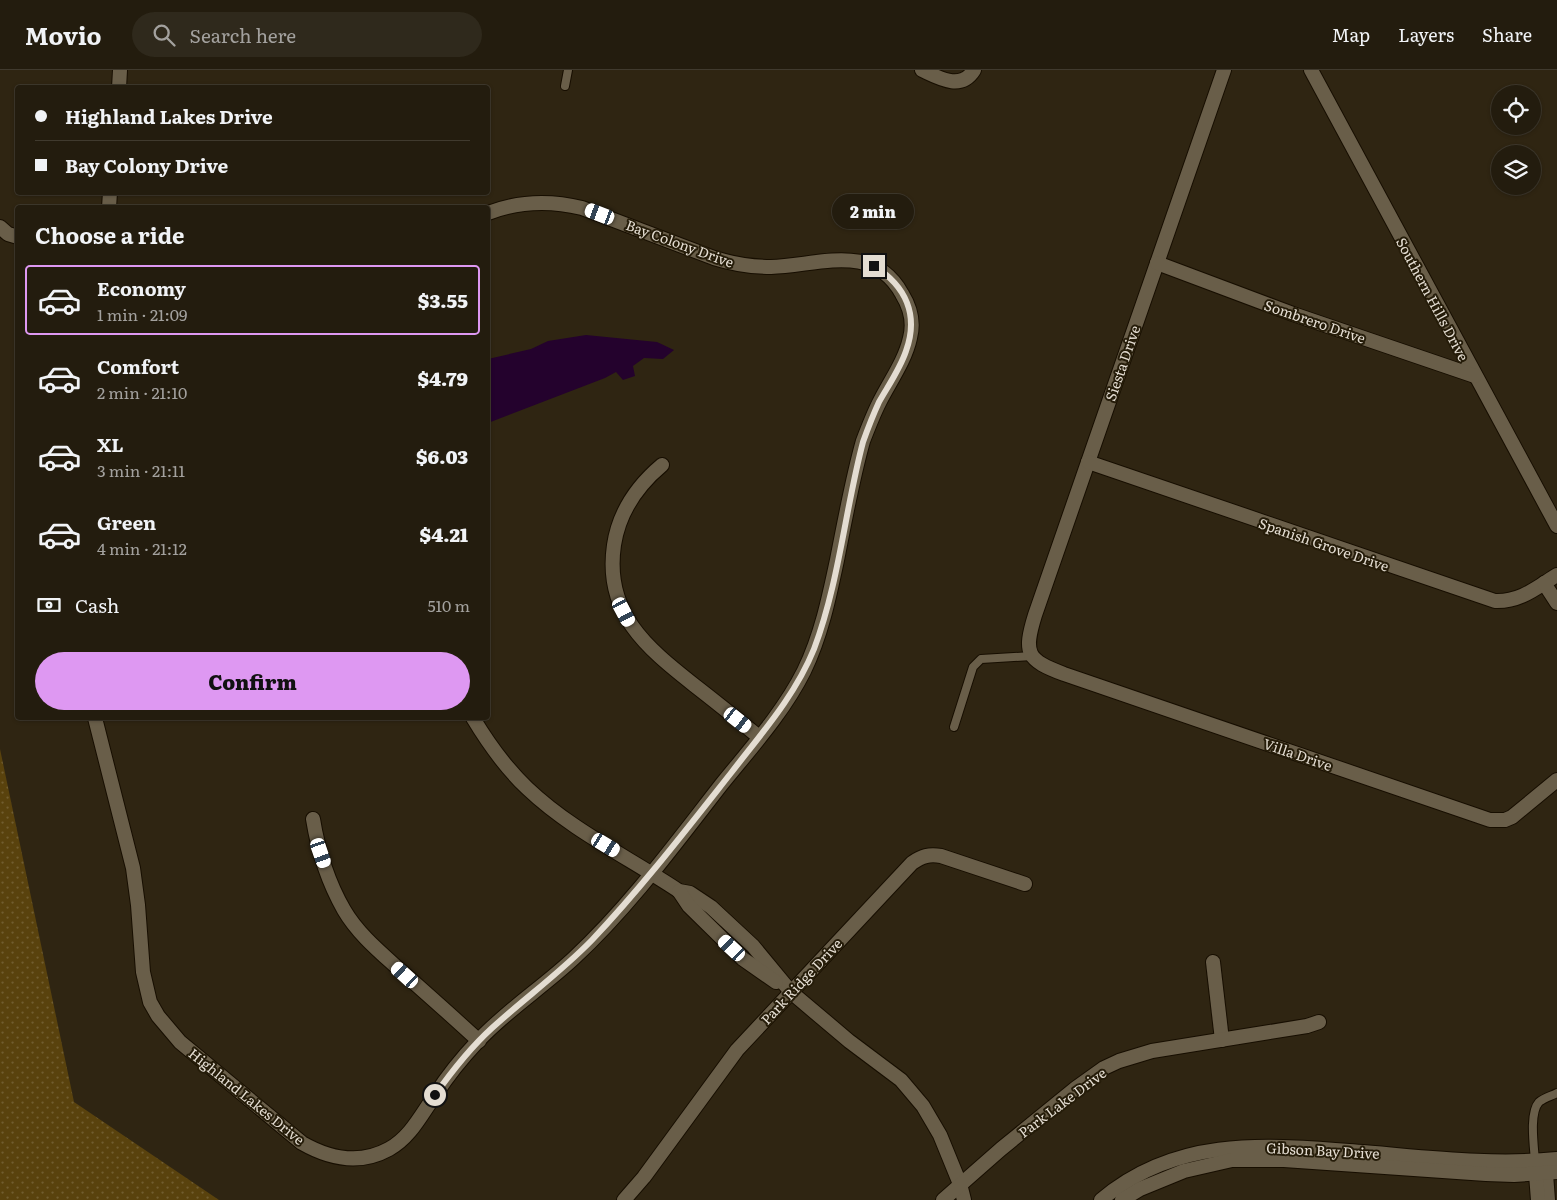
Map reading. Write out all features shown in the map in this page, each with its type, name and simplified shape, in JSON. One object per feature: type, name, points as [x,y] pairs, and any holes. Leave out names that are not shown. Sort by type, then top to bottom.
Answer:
[{"type":"street","points":[[119,85],[120,70]]},
{"type":"street","points":[[927,72],[955,82],[965,80],[974,70]]},
{"type":"street","name":"Siesta Drive","points":[[1032,656],[1029,646],[1031,629],[1224,70]]},
{"type":"street","name":"Southern Hills Drive","points":[[1311,70],[1557,526]]},
{"type":"street","name":"Bay Colony Drive","points":[[490,212],[513,205],[530,203],[548,202],[565,204],[582,208],[706,256],[733,264],[771,267],[826,260],[843,259],[859,261],[874,266],[888,275],[899,287],[907,302],[911,318],[911,336],[906,353],[873,415],[863,442],[832,587],[821,629],[810,657],[796,685],[759,737],[652,873]]},
{"type":"street","points":[[0,227],[8,234],[15,236]]},
{"type":"street","name":"Sombrero Drive","points":[[1157,263],[1293,314],[1475,376]]},
{"type":"street","name":"Spanish Grove Drive","points":[[1088,462],[1495,602],[1508,602],[1522,597],[1557,575]]},
{"type":"street","points":[[662,465],[637,490],[626,507],[619,525],[613,553],[613,568],[618,598],[632,626],[654,652],[759,737]]},
{"type":"street","points":[[1544,583],[1557,603]]},
{"type":"street","name":"Villa Drive","points":[[1032,656],[1045,666],[1064,674],[1490,820],[1497,821],[1512,818],[1557,780]]},
{"type":"street","name":"Highland Lakes Drive","points":[[96,720],[133,868],[143,972],[148,994],[158,1016],[168,1030],[194,1054],[302,1142],[316,1151],[332,1156],[347,1159],[378,1155],[392,1148],[404,1138],[447,1078],[479,1041],[507,1014],[574,958],[652,873]]},
{"type":"street","points":[[475,720],[500,757],[540,800],[572,824],[679,891],[689,906],[749,963],[791,992],[849,1041],[888,1070],[912,1093],[923,1106],[940,1135],[960,1184],[964,1200]]},
{"type":"street","points":[[313,819],[316,839],[330,880],[353,924],[376,948],[479,1041]]},
{"type":"street","name":"Park Ridge Drive","points":[[624,1200],[644,1177],[737,1050],[912,863],[920,857],[930,854],[941,856],[1025,884]]},
{"type":"street","points":[[679,891],[690,893],[700,899],[730,925],[753,946],[791,992]]},
{"type":"street","points":[[720,936],[730,925]]},
{"type":"street","points":[[1213,962],[1222,1040]]},
{"type":"street","name":"Park Lake Drive","points":[[942,1200],[1076,1088],[1104,1068],[1127,1058],[1152,1051],[1307,1026],[1319,1022]]},
{"type":"street","name":"Gibson Bay Drive","points":[[1101,1200],[1122,1184],[1162,1164],[1182,1156],[1228,1147],[1276,1146],[1546,1167]]},
{"type":"street","name":"Gibson Bay Drive","points":[[1122,1200],[1161,1179],[1184,1171],[1216,1163],[1249,1159],[1456,1172],[1546,1167]]},
{"type":"street","points":[[1538,1200],[1546,1167]]},
{"type":"street","points":[[1546,1167],[1548,1200]]},
{"type":"street","points":[[960,1184],[975,1200]]},
{"type":"lane","points":[[565,86],[568,70]]},
{"type":"lane","points":[[954,727],[973,667],[981,658],[1032,656]]},
{"type":"lane","points":[[1546,1167],[1533,1119],[1535,1107],[1541,1100],[1557,1094]]},
{"type":"shaded area","points":[[586,335],[657,342],[674,350],[663,359],[644,358],[633,366],[635,376],[623,380],[616,372],[490,422],[490,359],[531,349],[548,341]]},
{"type":"shaded area","points":[[0,749],[74,1102],[219,1200],[0,1200]]},
{"type":"route","points":[[435,1095],[460,1061],[479,1041],[507,1014],[574,958],[652,873],[779,711],[804,672],[827,608],[852,484],[863,442],[879,403],[906,353],[911,336],[911,318],[907,302],[899,287],[888,275],[874,266]]}]
